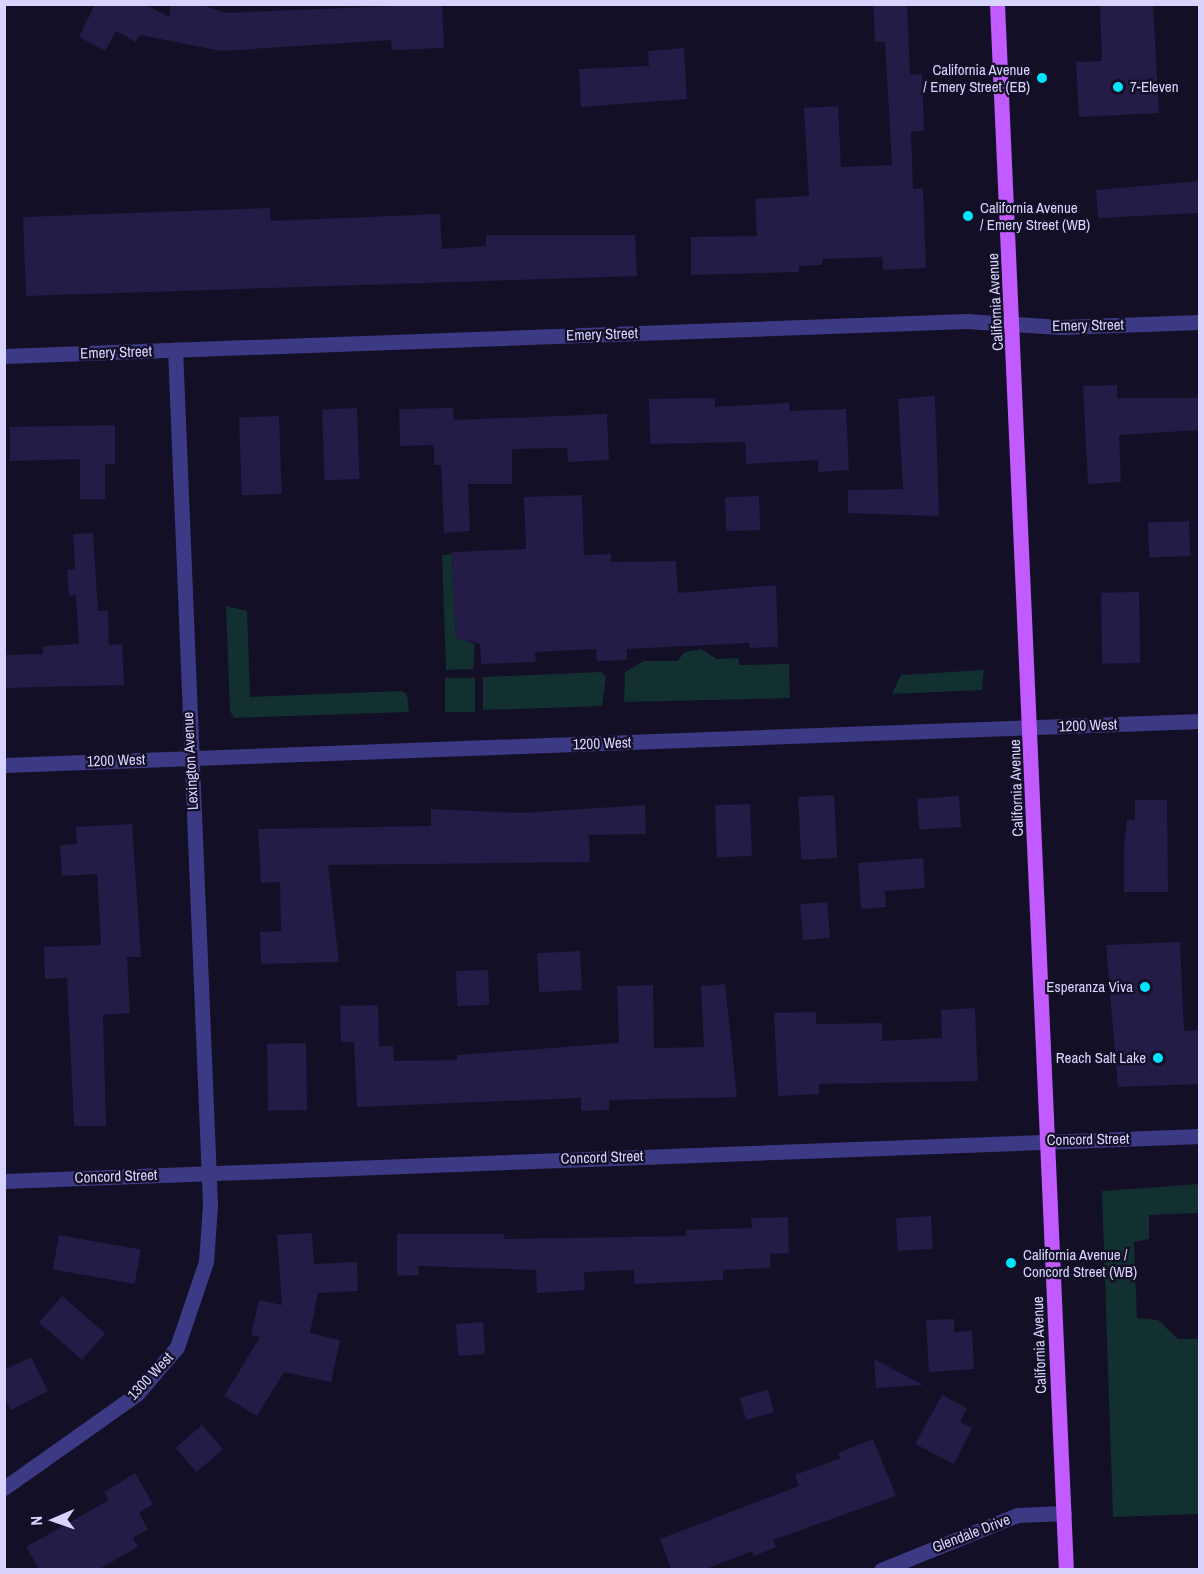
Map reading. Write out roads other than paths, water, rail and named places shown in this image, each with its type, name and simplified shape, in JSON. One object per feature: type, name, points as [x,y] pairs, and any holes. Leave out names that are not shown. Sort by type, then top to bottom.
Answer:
[{"type":"main road","name":"California Avenue","points":[[997,4],[1014,325],[1066,1569]]},
{"type":"street","name":"Emery Street","points":[[4,356],[954,321],[1014,325],[1200,322]]},
{"type":"street","name":"Lexington Avenue","points":[[175,350],[189,758],[209,1172]]},
{"type":"street","name":"1200 West","points":[[4,765],[1200,721]]},
{"type":"street","name":"Concord Street","points":[[4,1180],[1048,1139],[1200,1136]]},
{"type":"street","name":"1300 West","points":[[4,1488],[137,1394],[177,1347],[206,1262],[209,1172]]},
{"type":"street","name":"Glendale Drive","points":[[881,1569],[1017,1515],[1064,1513]]},
{"type":"place","name":"California Avenue / Emery Street (EB)","points":[[1042,78]]},
{"type":"place","name":"7-Eleven","points":[[1118,87]]},
{"type":"place","name":"California Avenue / Emery Street (WB)","points":[[968,216]]},
{"type":"place","name":"Esperanza Viva","points":[[1145,987]]},
{"type":"place","name":"Reach Salt Lake","points":[[1158,1058]]},
{"type":"place","name":"California Avenue / Concord Street (WB)","points":[[1011,1263]]}]
